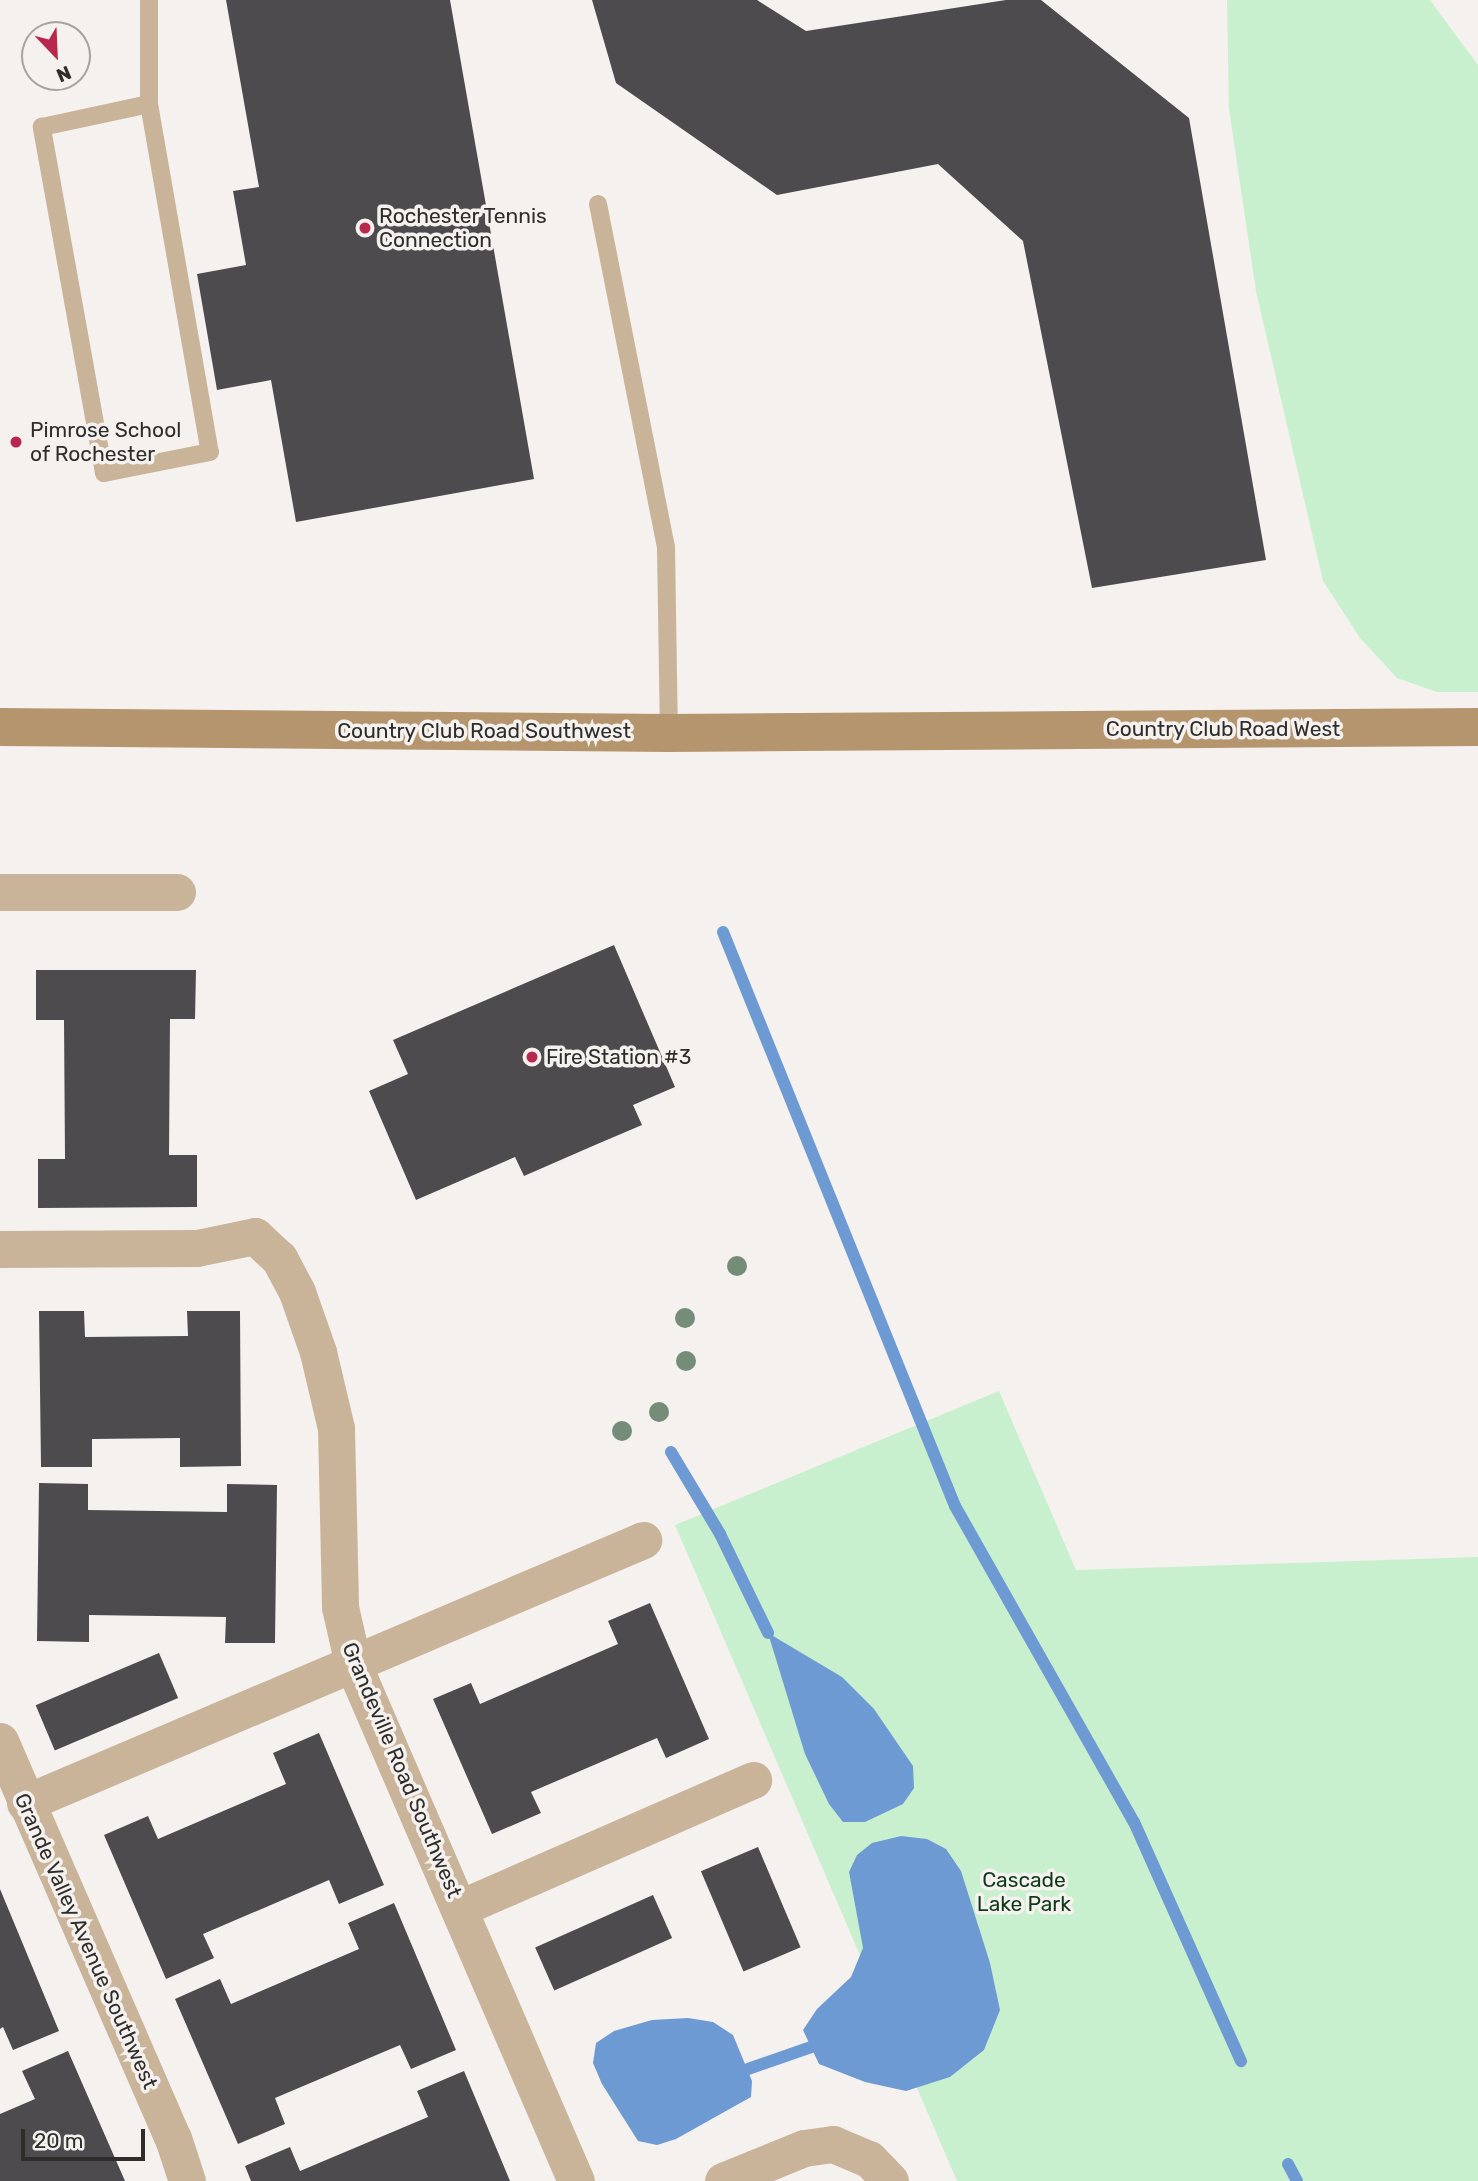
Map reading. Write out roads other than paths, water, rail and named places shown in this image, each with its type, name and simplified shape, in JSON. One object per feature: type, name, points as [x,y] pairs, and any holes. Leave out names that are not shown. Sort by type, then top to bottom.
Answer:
[{"type":"main road","name":"Country Club Road Southwest","points":[[0,727],[669,733],[968,730]]},
{"type":"main road","name":"Country Club Road West","points":[[968,730],[1478,727]]},
{"type":"street","points":[[0,892],[177,892]]},
{"type":"street","name":"Grandeville Road Southwest","points":[[0,1249],[197,1248],[255,1236],[265,1241],[298,1292],[327,1379],[339,1475],[340,1607],[353,1664],[576,2181]]},
{"type":"street","points":[[25,1803],[643,1540]]},
{"type":"street","name":"Grande Valley Avenue Southwest","points":[[0,1741],[173,2138],[187,2181]]},
{"type":"street","points":[[460,1908],[753,1780]]},
{"type":"street","points":[[723,2181],[804,2148],[833,2144],[869,2159],[890,2181]]},
{"type":"lane","points":[[149,0],[149,104],[210,452],[104,473],[42,127],[149,104]]},
{"type":"lane","points":[[598,204],[666,547],[669,733]]},
{"type":"water","points":[[768,1633],[842,1677],[874,1709],[913,1766],[914,1788],[903,1804],[865,1822],[843,1822],[829,1804],[805,1754]]},
{"type":"water","points":[[901,1836],[927,1839],[946,1849],[961,1871],[990,1963],[1000,2010],[984,2050],[950,2077],[906,2091],[865,2082],[819,2064],[803,2030],[817,2009],[851,1977],[863,1948],[849,1872],[857,1855],[872,1843]]},
{"type":"water","points":[[688,2018],[713,2022],[733,2035],[752,2081],[751,2097],[676,2139],[657,2145],[638,2141],[602,2084],[593,2063],[596,2043],[614,2031],[652,2020]]},
{"type":"waterway","points":[[723,932],[955,1506],[1134,1822],[1241,2061]]},
{"type":"waterway","points":[[671,1452],[720,1534],[768,1633]]},
{"type":"waterway","points":[[748,2069],[811,2047]]},
{"type":"waterway","points":[[1288,2164],[1297,2181]]},
{"type":"place","name":"Rochester Tennis Connection","points":[[365,228]]},
{"type":"place","name":"Pimrose School of Rochester","points":[[16,442]]},
{"type":"place","name":"Fire Station #3","points":[[532,1057]]},
{"type":"park label","name":"Cascade Lake Park","points":[[1024,1892]]}]
